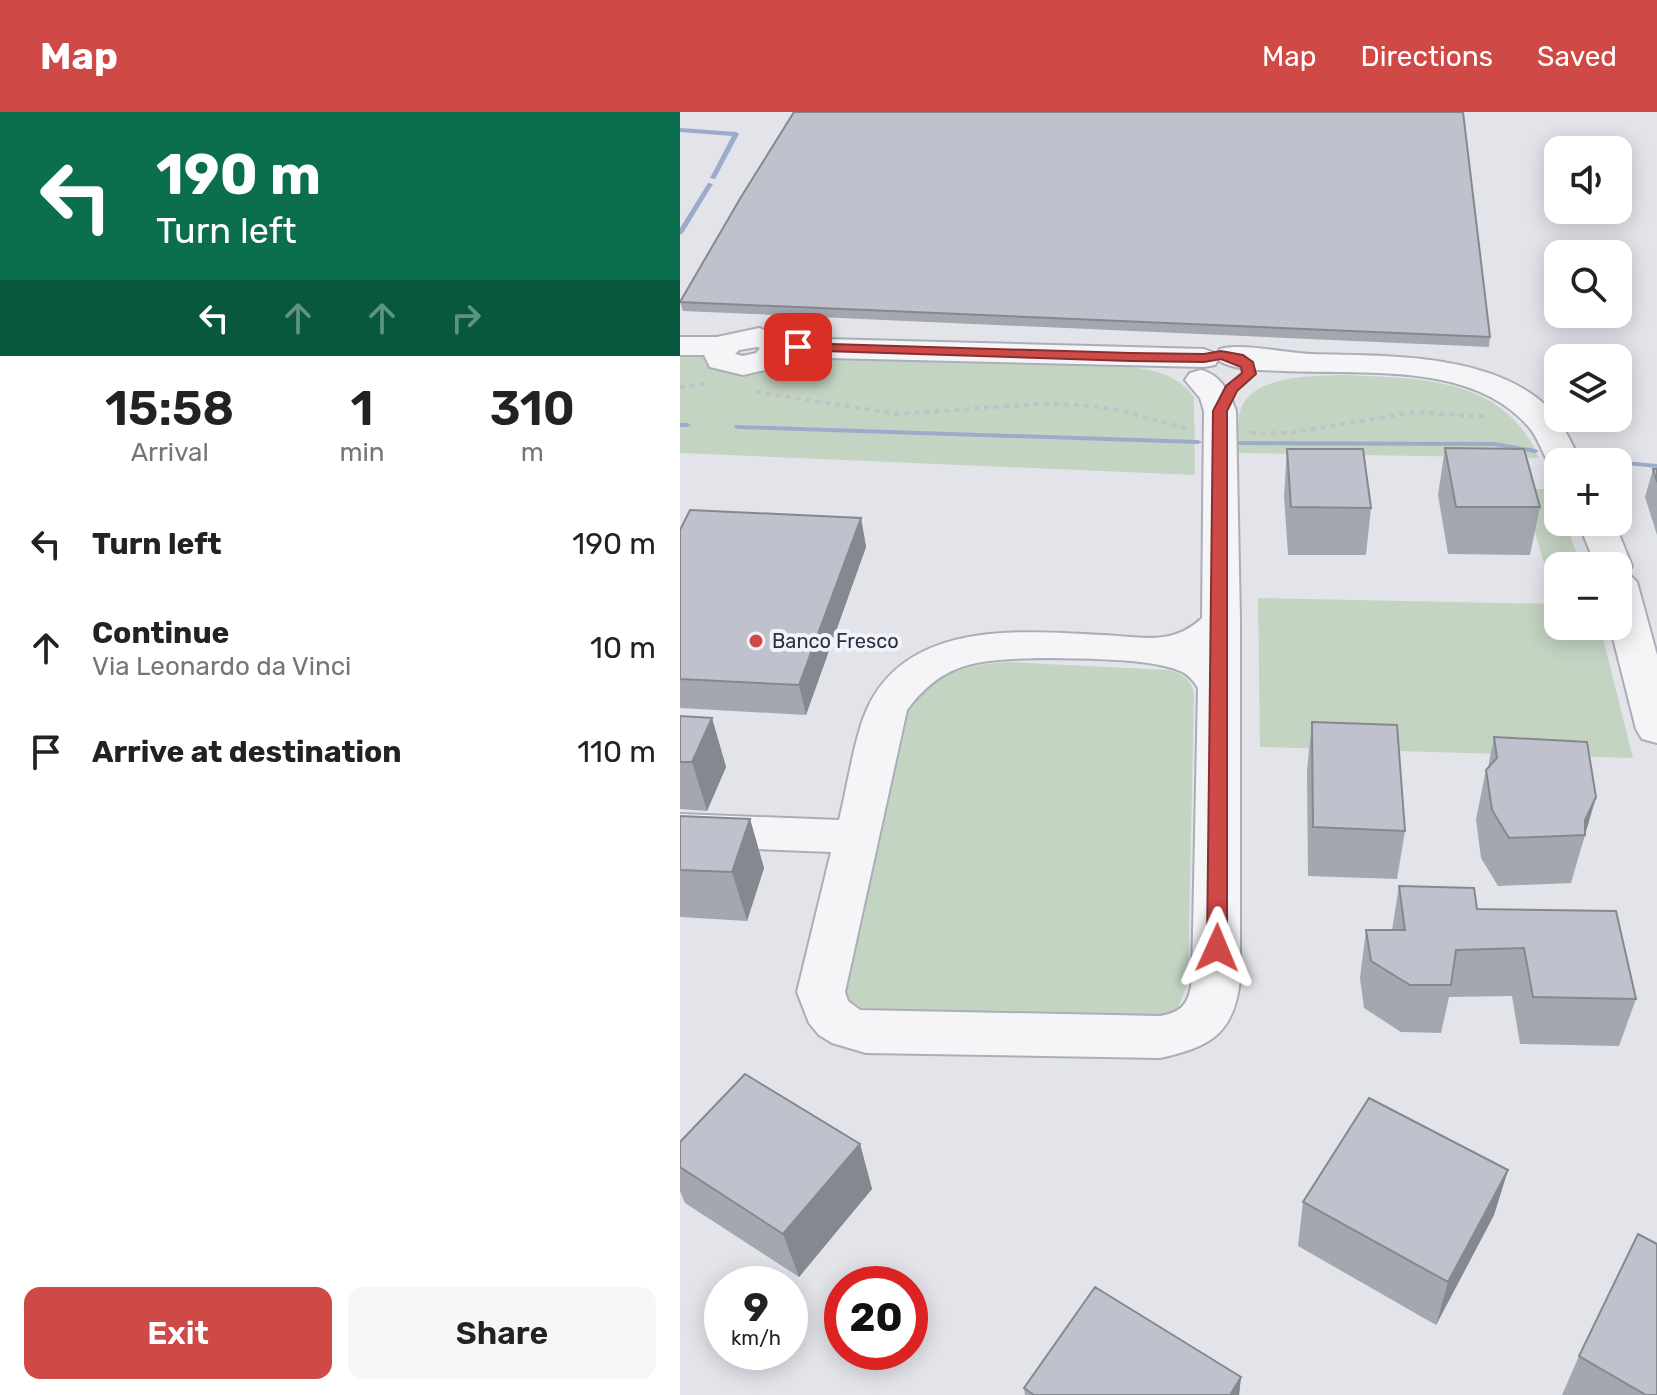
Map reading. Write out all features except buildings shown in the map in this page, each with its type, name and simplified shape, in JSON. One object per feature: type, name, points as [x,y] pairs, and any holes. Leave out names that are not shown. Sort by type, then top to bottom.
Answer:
[{"type":"street","points":[[680,346],[722,346],[719,353],[721,360],[743,366],[767,360],[776,347],[1130,357],[1220,371],[1316,365],[1423,369],[1474,380],[1509,396],[1538,417],[1556,448]]},
{"type":"street","points":[[1220,371],[1208,421],[1221,620],[1220,693],[1215,1000],[1208,1015],[1185,1033],[1135,1037],[866,1032],[836,1022],[827,1012],[821,992],[887,709],[898,691],[934,663],[966,649],[990,646],[1152,652],[1196,662],[1207,671],[1220,693]]},
{"type":"street","points":[[1632,619],[1648,662],[1657,729]]},
{"type":"street","points":[[1152,652],[1195,645],[1205,639],[1221,620]]},
{"type":"street","points":[[680,830],[856,837]]},
{"type":"path","points":[[680,387],[717,385]]},
{"type":"path","points":[[745,390],[898,414],[1038,404],[1081,405],[1208,421]]},
{"type":"path","points":[[1251,433],[1291,433],[1404,413],[1449,413],[1495,419]]},
{"type":"green space","points":[[680,351],[1119,366],[1150,370],[1179,382],[1194,397],[1195,475],[680,453]]},
{"type":"green space","points":[[1347,375],[1432,382],[1483,397],[1505,411],[1524,431],[1539,458],[1238,453],[1239,415],[1251,394],[1275,382],[1290,379]]},
{"type":"green space","points":[[1522,489],[1544,489],[1544,536],[1570,536],[1576,552],[1544,552],[1544,563]]},
{"type":"green space","points":[[1258,598],[1544,604],[1544,640],[1604,640],[1633,758],[1260,747]]},
{"type":"green space","points":[[1006,662],[1169,670],[1185,677],[1192,688],[1188,983],[1178,1008],[1168,1016],[866,1016],[846,1006],[843,984],[901,719],[920,693],[932,683],[959,670]]},
{"type":"waterway","points":[[680,130],[736,134],[713,178]]},
{"type":"waterway","points":[[680,233],[710,184]]},
{"type":"waterway","points":[[680,425],[687,425]]},
{"type":"waterway","points":[[738,427],[1198,442]]},
{"type":"waterway","points":[[1236,443],[1494,444],[1535,451]]},
{"type":"waterway","points":[[1632,463],[1657,466]]},
{"type":"place","name":"Banco Fresco","points":[[756,641]]},
{"type":"route","points":[[798,347],[1130,357],[1204,358],[1221,355],[1238,358],[1248,365],[1249,374],[1231,389],[1220,411],[1217,948]]}]
